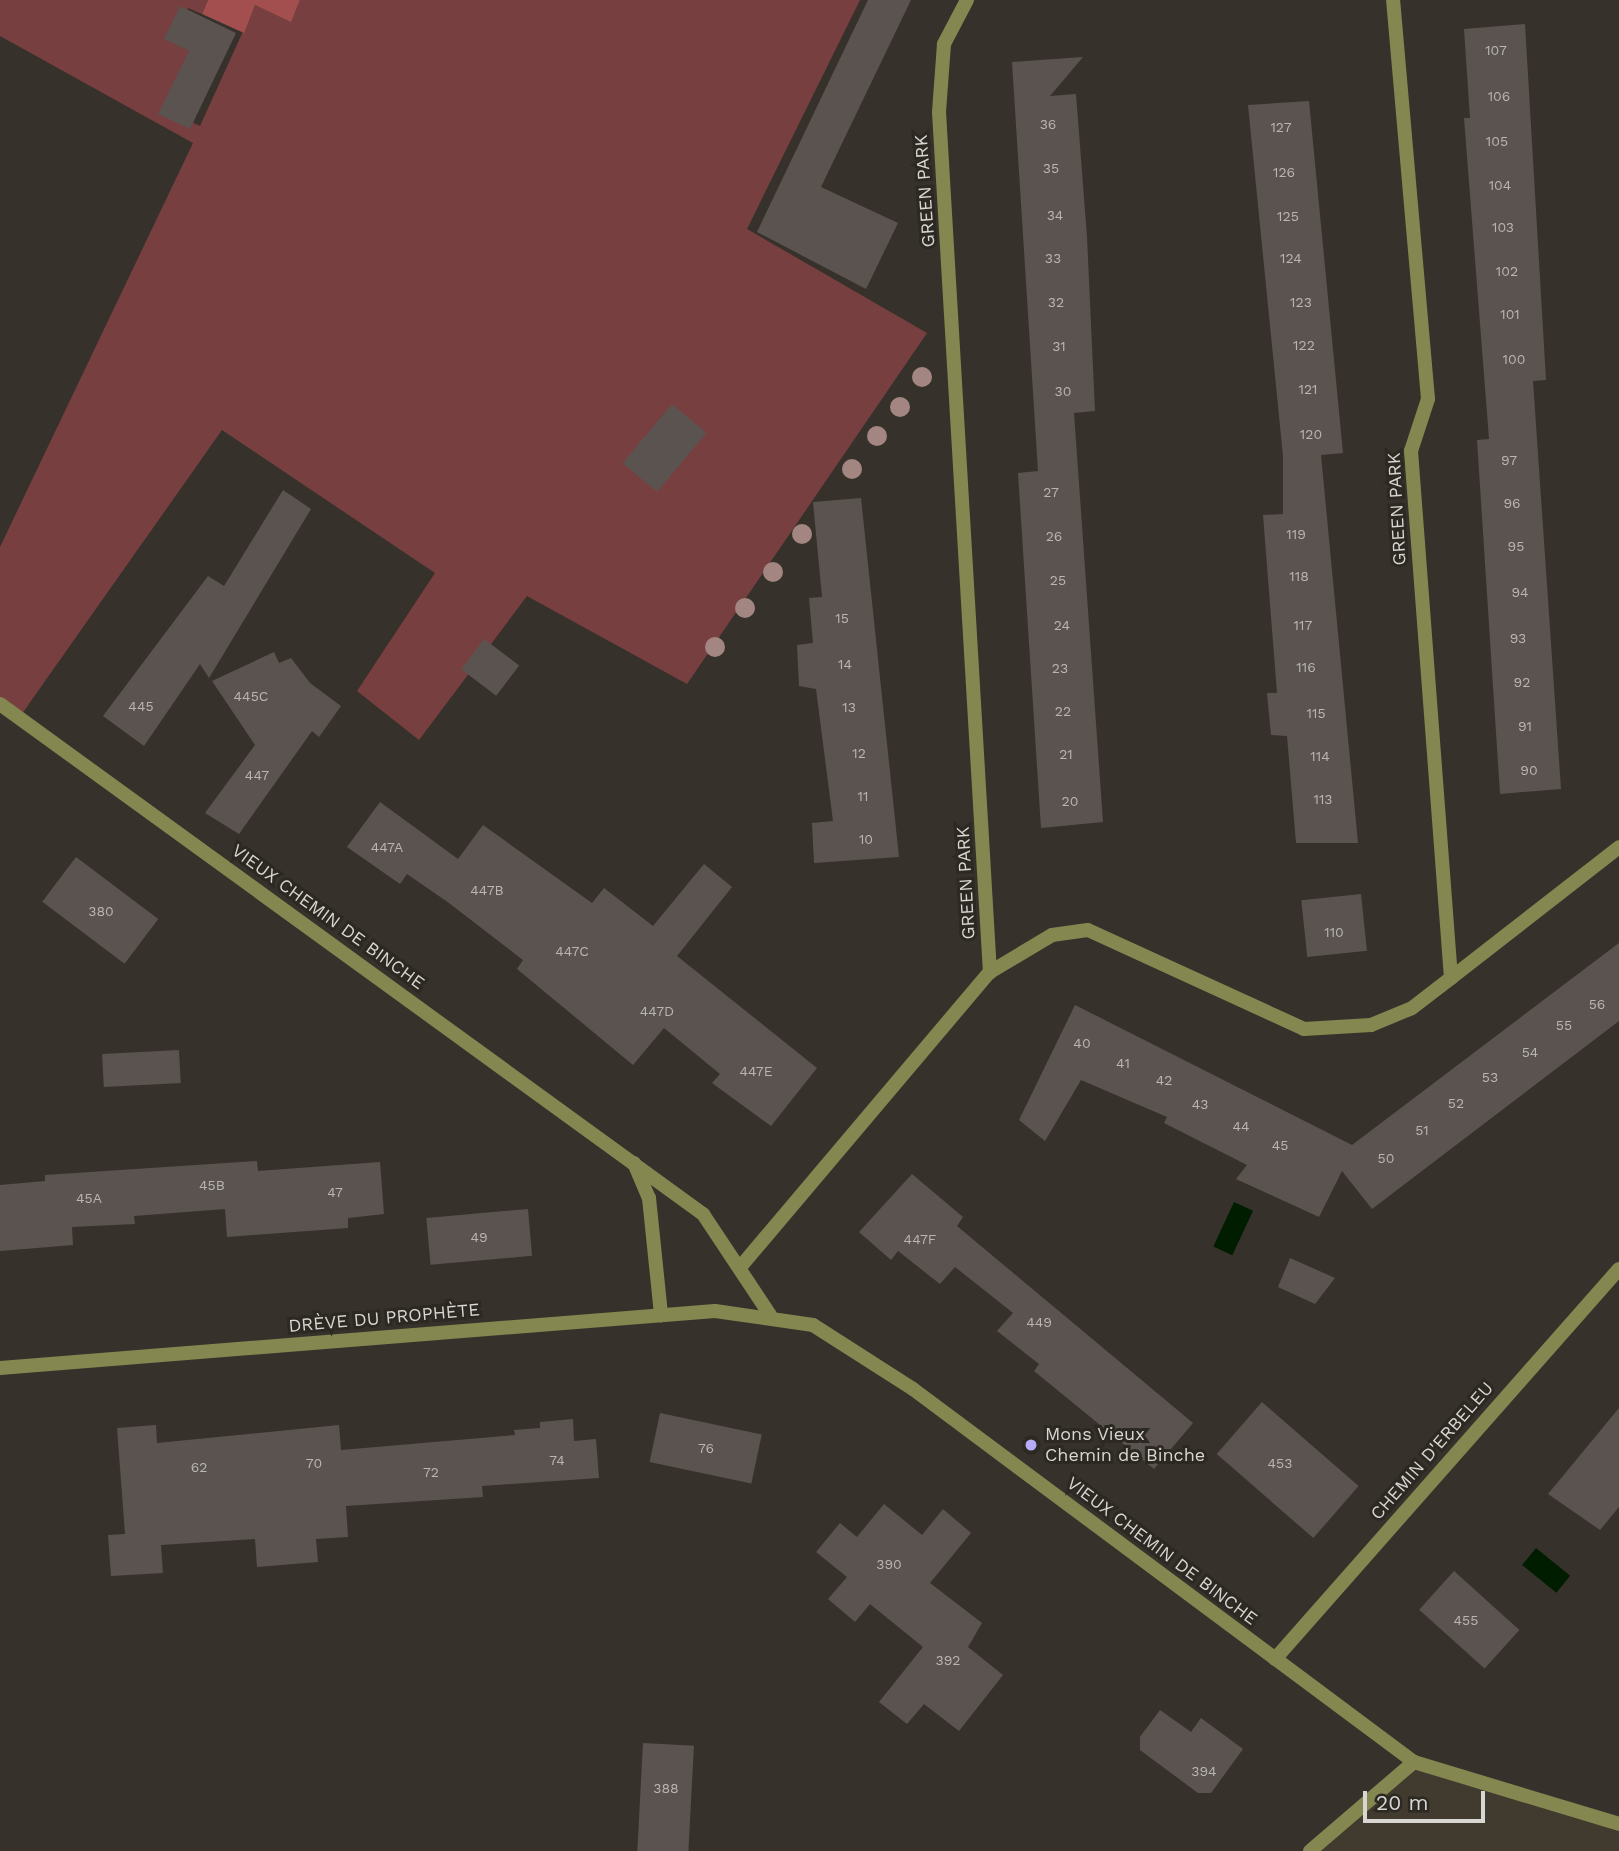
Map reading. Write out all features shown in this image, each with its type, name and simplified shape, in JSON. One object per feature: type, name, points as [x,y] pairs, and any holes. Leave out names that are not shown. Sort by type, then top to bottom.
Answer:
[{"type":"street","name":"GREEN PARK","points":[[967,0],[944,44],[939,112],[990,972]]},
{"type":"street","name":"GREEN PARK","points":[[1394,0],[1428,399],[1410,451],[1451,978]]},
{"type":"street","name":"VIEUX CHEMIN DE BINCHE","points":[[0,704],[703,1214],[741,1265],[770,1315],[813,1325],[852,1346],[1414,1762],[1619,1824]]},
{"type":"street","points":[[741,1265],[990,972],[1052,935],[1088,930],[1304,1029],[1340,1029],[1371,1025],[1412,1007],[1619,847]]},
{"type":"street","points":[[634,1162],[649,1198],[661,1315]]},
{"type":"street","name":"CHEMIN D'ERBELEU","points":[[1275,1659],[1619,1269]]},
{"type":"street","name":"DRÈVE DU PROPHÈTE","points":[[0,1368],[661,1315],[770,1315]]},
{"type":"street","points":[[1310,1851],[1414,1762]]},
{"type":"shaded area","points":[[0,0],[208,0],[202,14],[188,8],[178,28],[209,43],[185,119],[200,126],[255,5],[291,21],[300,0],[860,0],[747,229],[927,333],[687,684],[527,596],[419,740],[357,691],[435,573],[222,430],[19,718],[0,704],[0,547],[193,143],[0,36]]},
{"type":"shaded area","points":[[208,0],[300,0],[291,22],[255,5],[244,33],[202,14]]},
{"type":"shaded area","points":[[1234,1202],[1253,1211],[1232,1255],[1213,1246]]},
{"type":"shaded area","points":[[1536,1548],[1570,1576],[1556,1593],[1522,1565]]},
{"type":"shaded area","points":[[1414,1762],[1619,1824],[1619,1851],[1310,1851]]},
{"type":"building","points":[[868,0],[911,0],[821,187],[898,223],[866,289],[757,232]]},
{"type":"building","points":[[180,6],[236,33],[190,129],[158,114],[189,51],[164,39]]},
{"type":"building","points":[[1525,24],[1546,380],[1533,381],[1561,789],[1500,794],[1477,440],[1489,439],[1464,118],[1470,118],[1464,29]]},
{"type":"building","points":[[1083,57],[1050,96],[1076,94],[1087,237],[1095,411],[1074,413],[1103,822],[1041,828],[1018,473],[1038,471],[1012,62]]},
{"type":"building","points":[[1309,101],[1343,453],[1321,455],[1358,843],[1296,843],[1287,736],[1271,735],[1267,693],[1277,693],[1263,515],[1283,514],[1283,456],[1248,105]]},
{"type":"building","points":[[672,404],[706,433],[657,492],[623,463]]},
{"type":"building","points":[[283,490],[311,509],[209,678],[200,664],[144,746],[103,716],[208,576],[224,586]]},
{"type":"building","points":[[861,498],[899,857],[814,863],[812,823],[833,821],[816,689],[799,686],[797,645],[813,643],[809,598],[822,597],[813,502]]},
{"type":"building","points":[[484,639],[519,665],[496,696],[461,669]]},
{"type":"building","points":[[274,652],[279,663],[291,658],[310,683],[341,706],[319,737],[312,731],[239,834],[205,813],[255,745],[212,681]]},
{"type":"building","points":[[380,802],[458,859],[483,825],[592,903],[604,888],[653,926],[704,864],[732,887],[677,956],[817,1068],[771,1126],[712,1083],[720,1074],[664,1028],[633,1065],[517,969],[523,960],[449,903],[407,874],[400,884],[347,847]]},
{"type":"building","points":[[76,857],[158,919],[125,964],[42,902]]},
{"type":"building","points":[[1361,894],[1367,951],[1307,957],[1301,900]]},
{"type":"building","points":[[1619,943],[1619,1021],[1372,1209],[1342,1171],[1319,1217],[1236,1179],[1247,1165],[1164,1123],[1167,1117],[1081,1080],[1045,1141],[1019,1120],[1075,1005],[1352,1145]]},
{"type":"building","points":[[179,1050],[181,1083],[104,1087],[102,1054]]},
{"type":"building","points":[[257,1161],[258,1171],[380,1162],[384,1214],[348,1218],[348,1228],[227,1237],[225,1209],[134,1216],[135,1224],[72,1227],[73,1245],[0,1251],[0,1185],[45,1181],[45,1175]]},
{"type":"building","points":[[912,1174],[963,1217],[957,1226],[1193,1423],[1154,1469],[1034,1371],[1039,1364],[997,1331],[1013,1313],[955,1267],[940,1284],[898,1251],[891,1260],[859,1232]]},
{"type":"building","points":[[528,1209],[532,1256],[430,1265],[426,1218]]},
{"type":"building","points":[[1290,1258],[1335,1278],[1315,1304],[1278,1287]]},
{"type":"building","points":[[1262,1402],[1359,1486],[1313,1538],[1217,1454]]},
{"type":"building","points":[[1619,1408],[1619,1507],[1600,1530],[1548,1494]]},
{"type":"building","points":[[660,1413],[762,1435],[751,1484],[650,1462]]},
{"type":"building","points":[[573,1419],[574,1441],[596,1439],[599,1478],[482,1486],[483,1497],[346,1506],[348,1537],[316,1539],[318,1562],[257,1567],[255,1539],[161,1545],[163,1573],[111,1576],[108,1535],[125,1534],[117,1428],[156,1425],[157,1443],[339,1425],[341,1450],[515,1435],[514,1430],[540,1428],[540,1422]]},
{"type":"building","points":[[884,1504],[922,1535],[943,1509],[971,1533],[930,1583],[982,1623],[968,1647],[1003,1675],[959,1731],[924,1704],[907,1724],[879,1702],[923,1647],[870,1604],[855,1622],[828,1599],[847,1577],[816,1552],[840,1523],[857,1537]]},
{"type":"building","points":[[1454,1571],[1519,1630],[1485,1669],[1419,1610]]},
{"type":"building","points":[[1160,1710],[1191,1732],[1201,1718],[1243,1749],[1211,1793],[1198,1793],[1140,1750],[1140,1737]]},
{"type":"building","points":[[643,1743],[694,1746],[688,1851],[637,1851]]},
{"type":"place","name":"Mons Vieux Chemin de Binche","points":[[1031,1445]]}]
